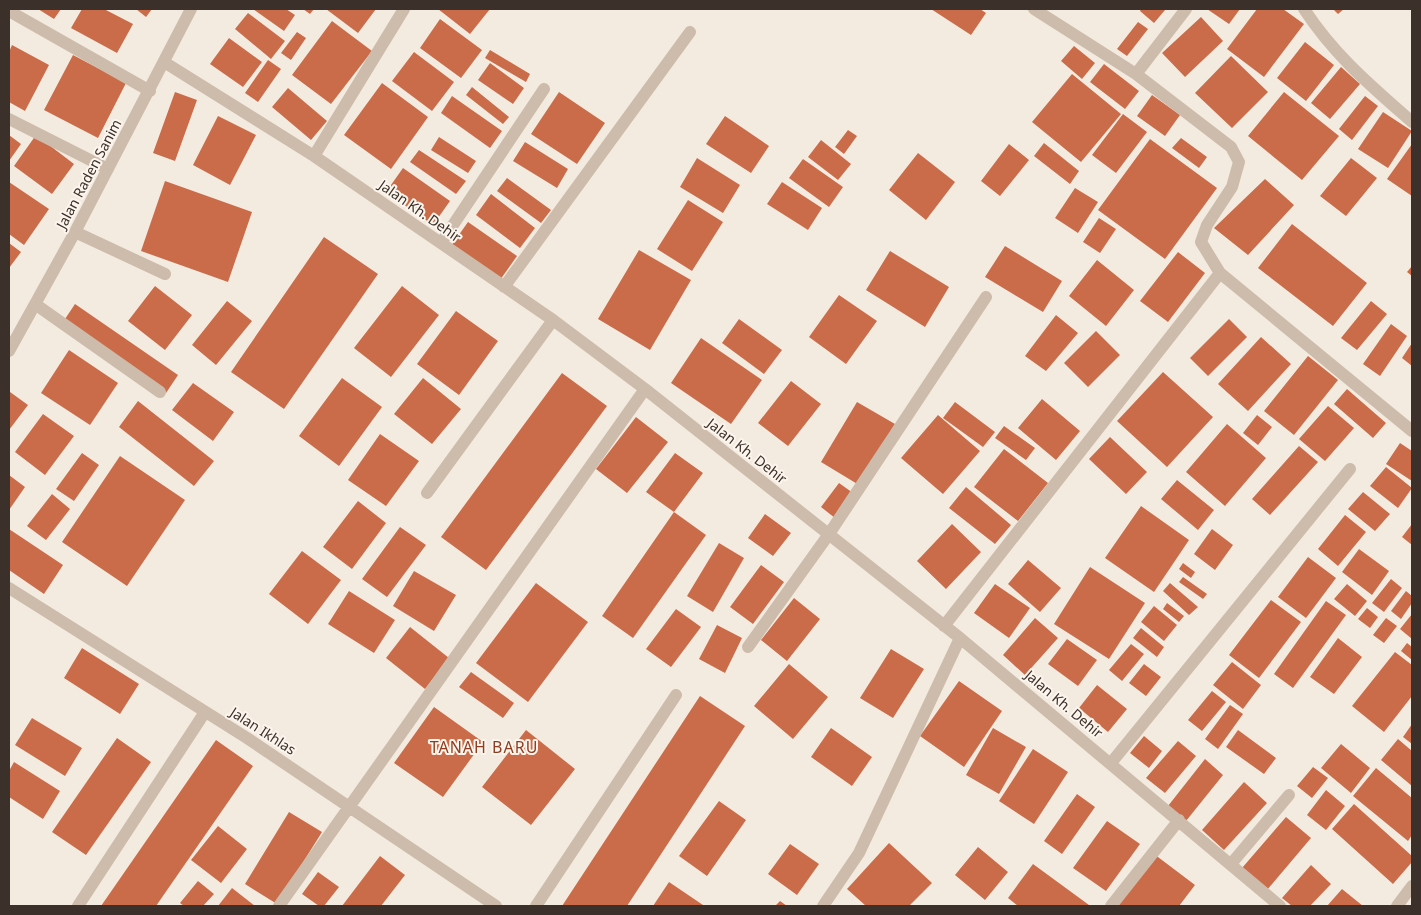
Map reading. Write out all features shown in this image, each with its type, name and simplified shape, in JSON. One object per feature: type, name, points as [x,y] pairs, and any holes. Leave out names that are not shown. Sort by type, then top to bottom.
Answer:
[{"type":"street","name":"Jalan Raden Sanim","points":[[9,351],[75,232],[191,9]]},
{"type":"street","points":[[314,156],[404,9]]},
{"type":"street","points":[[1034,9],[1136,74],[1232,147],[1239,162],[1232,187],[1207,225],[1201,242],[1220,273],[1412,431]]},
{"type":"street","points":[[1136,74],[1186,9]]},
{"type":"street","points":[[1304,9],[1341,59],[1412,122]]},
{"type":"street","points":[[9,12],[150,91]]},
{"type":"street","points":[[504,287],[690,32]]},
{"type":"street","name":"Jalan Kh. Dehir","points":[[164,62],[314,156],[552,320],[645,389],[960,638],[1280,906]]},
{"type":"street","points":[[440,242],[544,90]]},
{"type":"street","points":[[9,119],[108,169]]},
{"type":"street","points":[[75,232],[165,274]]},
{"type":"street","points":[[944,626],[1220,273]]},
{"type":"street","points":[[748,646],[830,534],[986,297]]},
{"type":"street","points":[[35,304],[160,392]]},
{"type":"street","points":[[427,493],[552,320]]},
{"type":"street","points":[[279,906],[645,389]]},
{"type":"street","points":[[1111,763],[1350,469]]},
{"type":"street","name":"Jalan Ikhlas","points":[[9,588],[349,806],[496,906]]},
{"type":"street","points":[[823,906],[860,854],[960,638]]},
{"type":"street","points":[[536,906],[676,695]]},
{"type":"street","points":[[78,906],[205,712]]},
{"type":"street","points":[[1231,864],[1289,795]]},
{"type":"street","points":[[1111,906],[1179,820]]},
{"type":"street","points":[[1397,906],[1412,886]]},
{"type":"building","points":[[38,9],[61,9],[54,19]]},
{"type":"building","points":[[82,9],[104,9],[133,24],[117,53],[71,28]]},
{"type":"building","points":[[136,9],[152,9],[146,17]]},
{"type":"building","points":[[253,9],[286,9],[295,15],[284,31]]},
{"type":"building","points":[[303,9],[314,9],[310,14]]},
{"type":"building","points":[[326,9],[376,9],[358,33]]},
{"type":"building","points":[[438,9],[490,9],[470,34]]},
{"type":"building","points":[[931,9],[980,9],[986,13],[971,35]]},
{"type":"building","points":[[1141,9],[1165,10],[1154,23],[1140,11]]},
{"type":"building","points":[[1207,9],[1240,9],[1229,24]]},
{"type":"building","points":[[1257,9],[1283,9],[1304,24],[1264,77],[1227,49]]},
{"type":"building","points":[[1333,9],[1344,9],[1338,14]]},
{"type":"building","points":[[248,13],[285,41],[271,59],[235,29]]},
{"type":"building","points":[[1201,17],[1223,41],[1185,77],[1162,53]]},
{"type":"building","points":[[440,19],[482,50],[461,78],[420,48]]},
{"type":"building","points":[[332,21],[372,51],[331,104],[292,75]]},
{"type":"building","points":[[1138,22],[1148,29],[1127,56],[1117,49]]},
{"type":"building","points":[[297,32],[306,38],[291,60],[281,53]]},
{"type":"building","points":[[229,38],[262,62],[243,87],[210,64]]},
{"type":"building","points":[[1305,42],[1334,65],[1306,101],[1277,78]]},
{"type":"building","points":[[12,45],[49,65],[25,111],[9,102],[9,52]]},
{"type":"building","points":[[1074,46],[1095,63],[1082,79],[1061,61]]},
{"type":"building","points":[[490,50],[530,74],[526,82],[485,58]]},
{"type":"building","points":[[414,52],[454,82],[432,111],[392,81]]},
{"type":"building","points":[[73,55],[126,83],[98,138],[44,110]]},
{"type":"building","points":[[1231,56],[1268,92],[1232,128],[1195,93]]},
{"type":"building","points":[[268,60],[281,69],[258,102],[245,93]]},
{"type":"building","points":[[490,63],[524,88],[513,104],[478,80]]},
{"type":"building","points":[[1104,64],[1139,91],[1125,109],[1090,82]]},
{"type":"building","points":[[1341,67],[1360,84],[1330,119],[1311,103]]},
{"type":"building","points":[[1072,74],[1121,114],[1081,162],[1032,122]]},
{"type":"building","points":[[382,83],[428,117],[391,169],[344,135]]},
{"type":"building","points":[[472,87],[509,117],[503,124],[466,95]]},
{"type":"building","points":[[288,88],[327,121],[311,140],[272,107]]},
{"type":"building","points":[[175,92],[197,100],[175,161],[153,153]]},
{"type":"building","points":[[559,92],[605,123],[577,164],[531,134]]},
{"type":"building","points":[[1284,92],[1339,136],[1302,180],[1248,136]]},
{"type":"building","points":[[1152,95],[1180,115],[1165,136],[1137,116]]},
{"type":"building","points":[[452,96],[502,131],[490,148],[441,113]]},
{"type":"building","points":[[1365,96],[1378,106],[1352,140],[1339,129]]},
{"type":"building","points":[[1383,112],[1412,131],[1388,168],[1358,149]]},
{"type":"building","points":[[1123,114],[1147,132],[1116,173],[1092,155]]},
{"type":"building","points":[[218,116],[256,135],[230,185],[193,165]]},
{"type":"building","points":[[725,116],[769,146],[751,173],[706,144]]},
{"type":"building","points":[[848,130],[857,136],[844,154],[835,147]]},
{"type":"building","points":[[9,135],[21,144],[9,161]]},
{"type":"building","points":[[36,135],[74,164],[52,194],[14,166]]},
{"type":"building","points":[[439,137],[476,161],[468,173],[431,150]]},
{"type":"building","points":[[1181,138],[1207,157],[1199,168],[1172,148]]},
{"type":"building","points":[[1150,139],[1217,188],[1165,259],[1098,210]]},
{"type":"building","points":[[821,140],[851,164],[838,180],[808,157]]},
{"type":"building","points":[[525,142],[568,169],[557,188],[513,161]]},
{"type":"building","points":[[1044,143],[1079,171],[1070,184],[1034,156]]},
{"type":"building","points":[[1009,144],[1029,160],[1000,196],[981,181]]},
{"type":"building","points":[[1412,144],[1412,196],[1387,179]]},
{"type":"building","points":[[419,150],[466,181],[456,194],[410,162]]},
{"type":"building","points":[[918,153],[955,182],[926,220],[889,190]]},
{"type":"building","points":[[697,158],[740,185],[723,213],[680,187]]},
{"type":"building","points":[[1351,158],[1377,178],[1346,216],[1320,196]]},
{"type":"building","points":[[803,159],[843,187],[829,207],[789,178]]},
{"type":"building","points":[[403,168],[450,201],[433,225],[386,192]]},
{"type":"building","points":[[507,178],[551,210],[541,223],[497,191]]},
{"type":"building","points":[[1265,179],[1294,205],[1248,255],[1214,228]]},
{"type":"building","points":[[165,181],[252,212],[228,282],[141,251]]},
{"type":"building","points":[[9,182],[49,209],[24,245],[9,234]]},
{"type":"building","points":[[782,182],[822,208],[808,230],[767,204]]},
{"type":"building","points":[[1075,188],[1098,202],[1078,233],[1055,218]]},
{"type":"building","points":[[491,194],[535,228],[520,248],[476,215]]},
{"type":"building","points":[[688,200],[723,222],[692,271],[657,249]]},
{"type":"building","points":[[1099,218],[1116,229],[1100,253],[1083,242]]},
{"type":"building","points":[[468,222],[517,256],[500,280],[451,246]]},
{"type":"building","points":[[1292,224],[1367,283],[1333,326],[1258,268]]},
{"type":"building","points":[[324,237],[378,274],[284,409],[231,372]]},
{"type":"building","points":[[9,243],[21,252],[9,268]]},
{"type":"building","points":[[1005,246],[1062,281],[1043,312],[985,277]]},
{"type":"building","points":[[639,250],[691,280],[650,350],[598,319]]},
{"type":"building","points":[[890,251],[949,287],[925,327],[866,290]]},
{"type":"building","points":[[1178,252],[1205,273],[1168,322],[1140,301]]},
{"type":"building","points":[[1097,260],[1134,290],[1106,326],[1069,296]]},
{"type":"building","points":[[1412,266],[1412,276],[1407,272]]},
{"type":"building","points":[[155,286],[192,315],[165,350],[128,321]]},
{"type":"building","points":[[402,286],[439,315],[391,377],[354,348]]},
{"type":"building","points":[[839,295],[877,321],[846,364],[809,337]]},
{"type":"building","points":[[227,301],[252,321],[216,365],[192,345]]},
{"type":"building","points":[[1371,301],[1387,314],[1357,350],[1341,338]]},
{"type":"building","points":[[75,304],[178,375],[166,393],[63,322]]},
{"type":"building","points":[[456,311],[498,341],[459,395],[417,364]]},
{"type":"building","points":[[1056,315],[1078,333],[1046,371],[1025,356]]},
{"type":"building","points":[[739,319],[782,350],[764,374],[722,343]]},
{"type":"building","points":[[1229,319],[1247,337],[1208,376],[1190,358]]},
{"type":"building","points":[[1391,324],[1407,336],[1380,376],[1363,364]]},
{"type":"building","points":[[1096,331],[1120,355],[1088,387],[1064,363]]},
{"type":"building","points":[[1261,337],[1291,364],[1248,411],[1218,384]]},
{"type":"building","points":[[701,338],[762,380],[731,424],[671,383]]},
{"type":"building","points":[[1412,343],[1412,366],[1402,358]]},
{"type":"building","points":[[69,350],[118,383],[90,425],[41,393]]},
{"type":"building","points":[[1308,356],[1338,380],[1294,435],[1264,411]]},
{"type":"building","points":[[1163,372],[1213,417],[1167,467],[1117,421]]},
{"type":"building","points":[[562,373],[607,406],[486,570],[441,537]]},
{"type":"building","points":[[342,378],[382,407],[339,466],[299,436]]},
{"type":"building","points":[[423,378],[461,409],[432,444],[394,414]]},
{"type":"building","points":[[791,381],[821,404],[788,446],[758,423]]},
{"type":"building","points":[[193,383],[234,412],[213,441],[172,410]]},
{"type":"building","points":[[1347,389],[1386,423],[1373,438],[1334,404]]},
{"type":"building","points":[[10,392],[28,405],[9,430],[9,394]]},
{"type":"building","points":[[1042,399],[1080,431],[1056,460],[1018,428]]},
{"type":"building","points":[[138,401],[214,461],[194,486],[119,427]]},
{"type":"building","points":[[857,402],[895,424],[859,485],[821,462]]},
{"type":"building","points":[[955,402],[995,432],[983,447],[943,418]]},
{"type":"building","points":[[1328,406],[1354,428],[1325,461],[1299,439]]},
{"type":"building","points":[[43,414],[74,436],[45,475],[15,452]]},
{"type":"building","points":[[938,415],[980,451],[943,494],[901,458]]},
{"type":"building","points":[[1257,415],[1272,427],[1258,445],[1243,433]]},
{"type":"building","points":[[636,417],[668,442],[627,493],[596,469]]},
{"type":"building","points":[[1227,424],[1266,458],[1225,506],[1186,472]]},
{"type":"building","points":[[1004,426],[1035,448],[1026,460],[995,438]]},
{"type":"building","points":[[380,434],[419,461],[386,506],[348,480]]},
{"type":"building","points":[[1110,437],[1147,472],[1126,494],[1089,459]]},
{"type":"building","points":[[1400,443],[1412,451],[1412,481],[1386,464]]},
{"type":"building","points":[[1299,446],[1318,462],[1270,515],[1252,499]]},
{"type":"building","points":[[1004,449],[1048,483],[1018,521],[974,487]]},
{"type":"building","points":[[82,453],[99,465],[74,501],[56,489]]},
{"type":"building","points":[[675,453],[703,473],[674,512],[646,492]]},
{"type":"building","points":[[120,456],[185,500],[127,586],[62,542]]},
{"type":"building","points":[[1386,467],[1412,488],[1398,508],[1370,486]]},
{"type":"building","points":[[9,475],[25,487],[9,510]]},
{"type":"building","points":[[1177,480],[1214,510],[1198,530],[1161,499]]},
{"type":"building","points":[[839,483],[853,493],[835,518],[821,507]]},
{"type":"building","points":[[966,487],[1011,525],[995,544],[949,508]]},
{"type":"building","points":[[1363,492],[1390,514],[1375,531],[1348,509]]},
{"type":"building","points":[[52,494],[70,509],[46,540],[27,526]]},
{"type":"building","points":[[358,501],[386,523],[352,569],[323,547]]},
{"type":"building","points":[[1141,506],[1189,540],[1154,592],[1105,558]]},
{"type":"building","points":[[674,512],[706,535],[633,638],[602,616]]},
{"type":"building","points":[[765,514],[791,533],[773,556],[748,538]]},
{"type":"building","points":[[1345,515],[1366,532],[1338,566],[1318,549]]},
{"type":"building","points":[[952,524],[981,552],[946,589],[917,561]]},
{"type":"building","points":[[1412,524],[1412,545],[1402,537]]},
{"type":"building","points":[[400,527],[426,545],[387,597],[362,579]]},
{"type":"building","points":[[9,529],[63,565],[44,594],[9,570]]},
{"type":"building","points":[[1212,529],[1233,545],[1215,570],[1194,554]]},
{"type":"building","points":[[719,543],[744,558],[713,612],[687,596]]},
{"type":"building","points":[[1359,549],[1389,571],[1372,595],[1342,572]]},
{"type":"building","points":[[302,551],[341,580],[308,624],[269,594]]},
{"type":"building","points":[[1308,557],[1336,578],[1306,618],[1278,597]]},
{"type":"building","points":[[1028,560],[1061,588],[1040,612],[1008,584]]},
{"type":"building","points":[[1183,563],[1195,572],[1191,578],[1179,569]]},
{"type":"building","points":[[761,565],[784,582],[753,624],[730,607]]},
{"type":"building","points":[[1090,567],[1145,603],[1109,659],[1054,624]]},
{"type":"building","points":[[414,571],[456,595],[434,631],[393,606]]},
{"type":"building","points":[[1183,577],[1207,594],[1203,599],[1179,582]]},
{"type":"building","points":[[1391,579],[1402,588],[1384,612],[1372,603]]},
{"type":"building","points":[[536,583],[588,622],[528,702],[476,663]]},
{"type":"building","points":[[1170,583],[1198,607],[1189,615],[1163,591]]},
{"type":"building","points":[[995,584],[1030,608],[1009,638],[974,613]]},
{"type":"building","points":[[1347,584],[1367,601],[1355,616],[1334,599]]},
{"type":"building","points":[[349,591],[395,620],[374,653],[328,624]]},
{"type":"building","points":[[1406,591],[1412,596],[1412,603],[1401,619],[1391,611]]},
{"type":"building","points":[[794,598],[820,619],[787,661],[761,640]]},
{"type":"building","points":[[1271,600],[1301,622],[1259,678],[1229,655]]},
{"type":"building","points":[[1326,601],[1346,615],[1293,688],[1274,674]]},
{"type":"building","points":[[1167,603],[1184,616],[1179,622],[1163,609]]},
{"type":"building","points":[[1154,606],[1177,625],[1164,641],[1141,622]]},
{"type":"building","points":[[1367,608],[1378,617],[1370,628],[1358,619]]},
{"type":"building","points":[[676,609],[701,627],[671,667],[646,649]]},
{"type":"building","points":[[1412,614],[1412,639],[1400,629]]},
{"type":"building","points":[[1035,618],[1058,638],[1025,675],[1003,655]]},
{"type":"building","points":[[1386,618],[1397,626],[1384,643],[1373,635]]},
{"type":"building","points":[[717,625],[742,638],[725,673],[699,659]]},
{"type":"building","points":[[410,627],[449,658],[425,689],[386,658]]},
{"type":"building","points":[[1141,628],[1164,647],[1157,657],[1133,638]]},
{"type":"building","points":[[1338,638],[1362,657],[1334,694],[1310,677]]},
{"type":"building","points":[[1067,639],[1097,660],[1078,686],[1048,664]]},
{"type":"building","points":[[1407,643],[1412,647],[1412,660],[1401,651]]},
{"type":"building","points":[[1131,644],[1144,654],[1122,681],[1109,670]]},
{"type":"building","points":[[82,648],[139,684],[120,714],[64,678]]},
{"type":"building","points":[[891,649],[924,669],[893,718],[860,698]]},
{"type":"building","points":[[1395,652],[1412,665],[1412,696],[1384,732],[1352,706]]},
{"type":"building","points":[[1232,662],[1261,685],[1243,709],[1213,685]]},
{"type":"building","points":[[789,664],[828,697],[793,739],[754,706]]},
{"type":"building","points":[[1144,664],[1161,677],[1146,696],[1129,683]]},
{"type":"building","points":[[471,672],[514,703],[503,718],[459,687]]},
{"type":"building","points":[[959,681],[1002,711],[964,767],[920,736]]},
{"type":"building","points":[[1097,685],[1127,709],[1108,732],[1079,708]]},
{"type":"building","points":[[1212,691],[1226,702],[1202,731],[1188,720]]},
{"type":"building","points":[[700,696],[745,726],[627,906],[562,906]]},
{"type":"building","points":[[1230,705],[1243,714],[1218,749],[1205,739]]},
{"type":"building","points":[[434,707],[483,742],[443,797],[394,763]]},
{"type":"building","points":[[32,718],[82,748],[65,776],[15,745]]},
{"type":"building","points":[[1412,724],[1412,744],[1403,737]]},
{"type":"building","points":[[831,728],[872,757],[852,786],[811,757]]},
{"type":"building","points":[[993,728],[1026,747],[999,794],[966,775]]},
{"type":"building","points":[[526,730],[575,769],[531,825],[482,787]]},
{"type":"building","points":[[1238,730],[1276,758],[1264,774],[1226,747]]},
{"type":"building","points":[[1144,736],[1162,751],[1149,768],[1130,753]]},
{"type":"building","points":[[117,738],[151,762],[86,855],[52,832]]},
{"type":"building","points":[[1398,739],[1412,751],[1412,786],[1381,760]]},
{"type":"building","points":[[216,740],[253,766],[156,906],[101,906]]},
{"type":"building","points":[[1178,741],[1196,756],[1165,793],[1146,778]]},
{"type":"building","points":[[1341,744],[1370,768],[1351,793],[1321,768]]},
{"type":"building","points":[[1033,749],[1068,772],[1034,824],[999,801]]},
{"type":"building","points":[[1205,759],[1223,775],[1186,821],[1168,806]]},
{"type":"building","points":[[14,762],[60,791],[43,819],[9,797],[9,771]]},
{"type":"building","points":[[1313,767],[1328,778],[1312,798],[1297,786]]},
{"type":"building","points":[[1376,768],[1412,798],[1412,835],[1408,841],[1353,796]]},
{"type":"building","points":[[1244,782],[1267,803],[1224,850],[1202,830]]},
{"type":"building","points":[[1326,790],[1345,806],[1326,830],[1307,815]]},
{"type":"building","points":[[1077,794],[1095,807],[1062,854],[1044,841]]},
{"type":"building","points":[[719,801],[746,820],[707,876],[679,856]]},
{"type":"building","points":[[1354,804],[1412,856],[1412,862],[1393,884],[1332,829]]},
{"type":"building","points":[[289,812],[322,832],[277,904],[245,884]]},
{"type":"building","points":[[1286,817],[1311,838],[1267,890],[1242,868]]},
{"type":"building","points":[[1107,821],[1140,844],[1106,891],[1073,868]]},
{"type":"building","points":[[218,826],[247,849],[221,883],[191,860]]},
{"type":"building","points":[[889,843],[932,883],[909,906],[866,906],[847,889]]},
{"type":"building","points":[[790,844],[819,864],[797,895],[768,874]]},
{"type":"building","points":[[978,847],[1008,872],[985,900],[955,875]]},
{"type":"building","points":[[1154,854],[1195,885],[1179,906],[1115,906]]},
{"type":"building","points":[[380,856],[405,875],[381,906],[342,906]]},
{"type":"building","points":[[1033,864],[1089,905],[1018,906],[1008,898]]},
{"type":"building","points":[[1311,865],[1331,884],[1310,906],[1292,906],[1282,898]]},
{"type":"building","points":[[318,872],[339,887],[324,906],[319,906],[302,894]]},
{"type":"building","points":[[198,881],[214,894],[203,906],[184,906],[180,903]]},
{"type":"building","points":[[669,882],[703,905],[653,906]]},
{"type":"building","points":[[232,888],[255,906],[218,906]]},
{"type":"building","points":[[1342,889],[1363,906],[1327,906]]},
{"type":"building","points":[[780,901],[787,906],[775,906]]},
{"type":"district","name":"TANAH BARU","points":[[484,747]]}]
